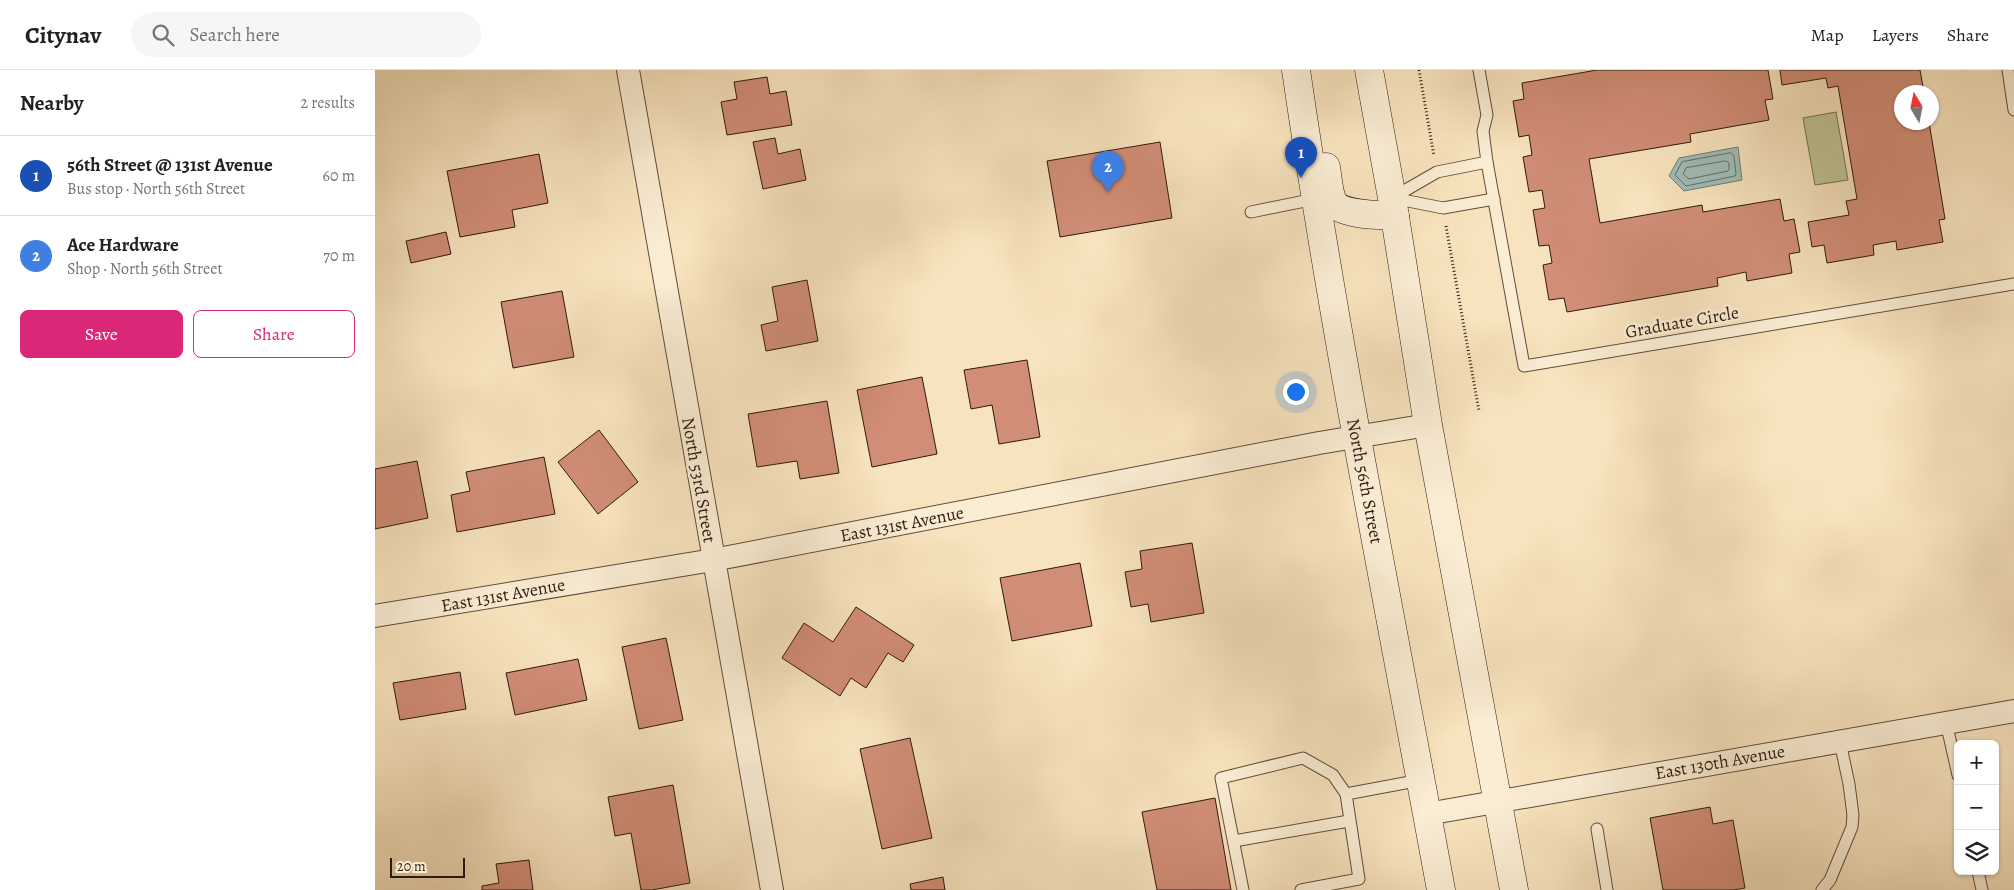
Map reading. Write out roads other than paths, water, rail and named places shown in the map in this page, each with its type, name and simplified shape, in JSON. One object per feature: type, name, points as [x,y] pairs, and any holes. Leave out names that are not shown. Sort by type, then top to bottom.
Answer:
[{"type":"main road","name":"North 56th Street","points":[[1296,70],[1315,200],[1356,436],[1441,890]]},
{"type":"main road","points":[[1300,70],[1313,96],[1333,201],[1339,208],[1347,211],[1394,207]]},
{"type":"main road","points":[[1369,70],[1394,207],[1428,425],[1514,890]]},
{"type":"street","name":"North 53rd Street","points":[[628,70],[772,890]]},
{"type":"street","name":"East 131st Avenue","points":[[375,616],[713,560],[1356,436],[1428,425]]},
{"type":"street","name":"East 130th Avenue","points":[[1427,814],[2014,711]]},
{"type":"lane","name":"Graduate Circle","points":[[1479,70],[1487,115],[1483,131],[1487,162],[1524,366],[2014,284]]},
{"type":"lane","points":[[2008,70],[2014,110]]},
{"type":"lane","points":[[1394,207],[1437,172],[1487,162]]},
{"type":"lane","points":[[1394,207],[1443,208],[1494,199]]},
{"type":"lane","points":[[1251,212],[1315,200]]},
{"type":"lane","points":[[1946,722],[1954,757]]},
{"type":"lane","points":[[1822,890],[1830,880],[1852,827],[1853,815],[1849,784],[1840,742]]},
{"type":"lane","points":[[1243,890],[1221,778],[1303,758],[1333,775],[1346,794],[1359,879],[1301,890]]},
{"type":"lane","points":[[1346,794],[1421,780]]},
{"type":"lane","points":[[1234,841],[1349,821]]},
{"type":"lane","points":[[1597,829],[1607,890]]},
{"type":"lane","points":[[1979,875],[1983,890]]},
{"type":"water","points":[[1738,147],[1742,180],[1684,191],[1669,176],[1679,158]]},
{"type":"place","name":"56th Street @ 131st Avenue","points":[[1301,178]]},
{"type":"place","name":"Ace Hardware","points":[[1108,192]]}]
